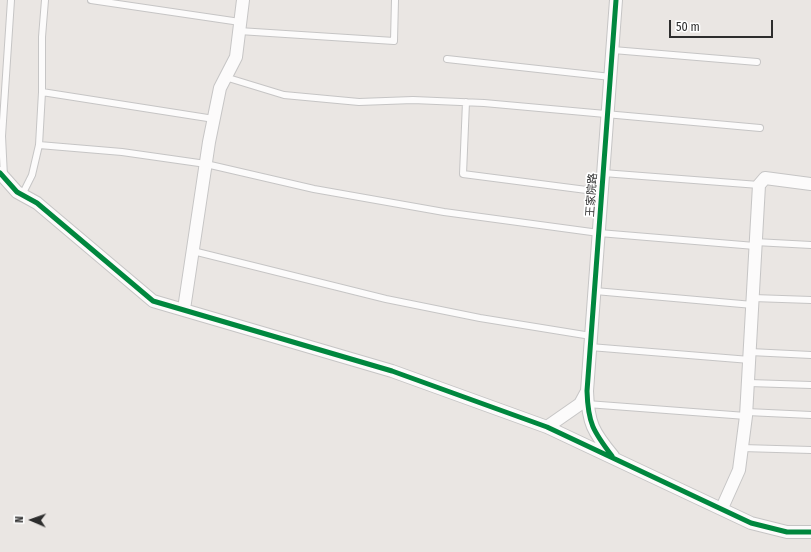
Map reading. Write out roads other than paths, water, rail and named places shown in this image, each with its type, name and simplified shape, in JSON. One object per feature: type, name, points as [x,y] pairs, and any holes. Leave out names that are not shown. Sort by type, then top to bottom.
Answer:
[{"type":"street","points":[[184,309],[214,119],[220,88],[236,57],[243,0]]},
{"type":"street","name":"王家院路","points":[[584,404],[587,391],[591,342],[616,0]]},
{"type":"street","points":[[2,176],[17,192],[37,203],[153,301],[392,371],[547,427],[722,508],[751,523],[773,530],[801,534],[811,532]]},
{"type":"street","points":[[722,508],[739,470],[747,414],[759,185],[765,178],[811,184]]},
{"type":"street","points":[[547,427],[584,404],[590,424],[599,439],[614,458]]},
{"type":"lane","points":[[2,176],[2,136],[11,0]]},
{"type":"lane","points":[[22,195],[32,175],[39,145],[42,92],[42,37],[45,0]]},
{"type":"lane","points":[[91,0],[239,26],[394,41],[395,0]]},
{"type":"lane","points":[[613,50],[758,62]]},
{"type":"lane","points":[[447,60],[610,77]]},
{"type":"lane","points":[[225,77],[284,95],[359,102],[413,100],[466,102],[760,128]]},
{"type":"lane","points":[[42,92],[214,119]]},
{"type":"lane","points":[[466,102],[463,174],[602,192]]},
{"type":"lane","points":[[39,145],[122,152],[206,164],[314,189],[444,212],[599,232],[755,244],[811,245]]},
{"type":"lane","points":[[603,173],[759,185]]},
{"type":"lane","points":[[193,251],[386,299],[591,342],[750,356],[811,355]]},
{"type":"lane","points":[[595,291],[753,301],[811,300]]},
{"type":"lane","points":[[749,383],[811,385]]},
{"type":"lane","points":[[584,404],[747,414],[811,415]]},
{"type":"lane","points":[[742,448],[811,450]]}]
